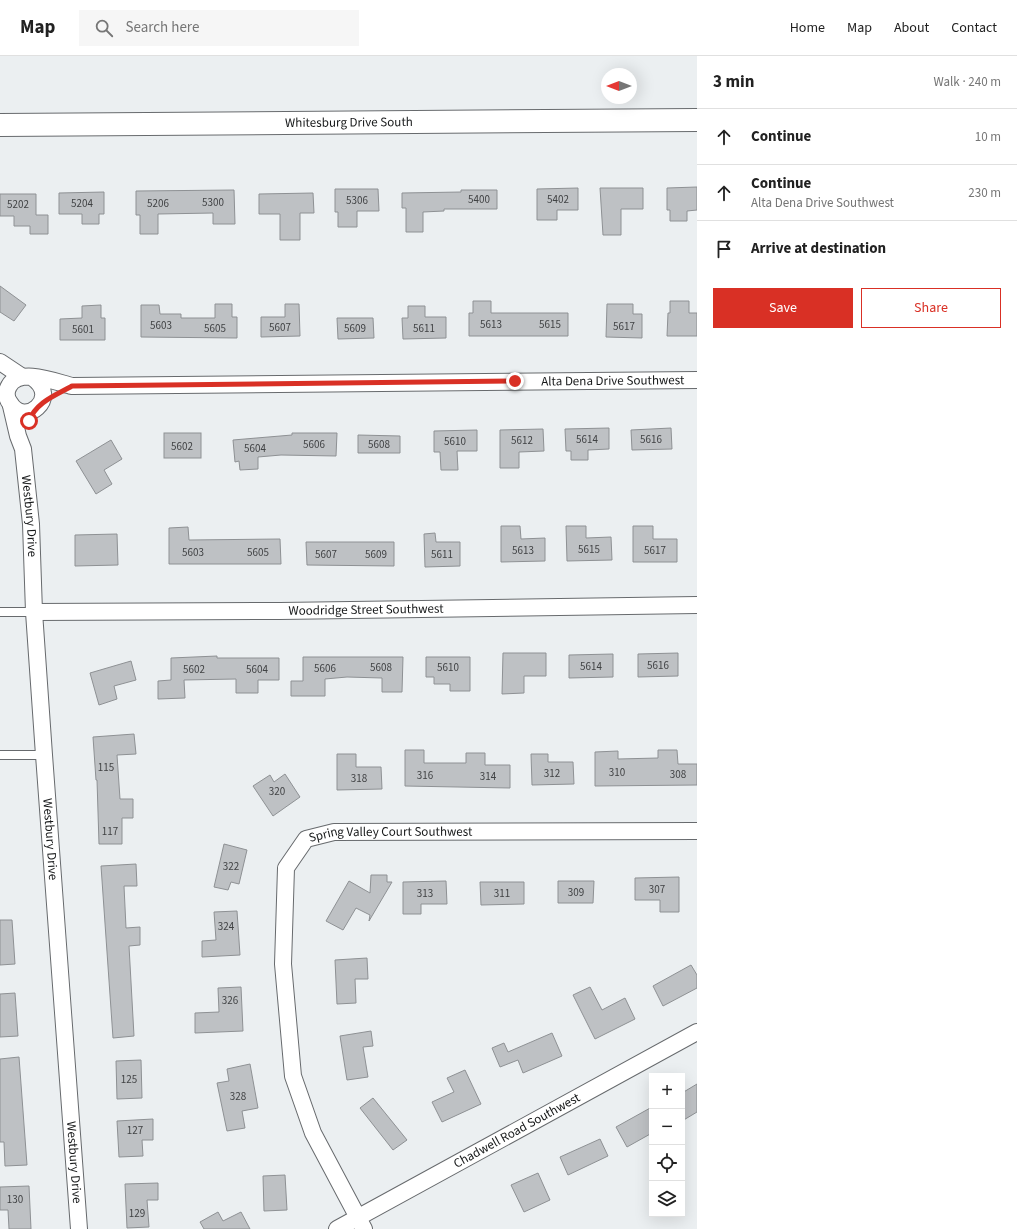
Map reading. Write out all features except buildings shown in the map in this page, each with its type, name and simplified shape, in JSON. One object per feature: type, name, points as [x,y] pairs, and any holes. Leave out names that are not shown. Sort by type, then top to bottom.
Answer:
[{"type":"main road","name":"Whitesburg Drive South","points":[[0,125],[697,120]]},
{"type":"street","points":[[0,362],[27,377],[42,386],[43,398],[37,407],[21,412],[6,395],[11,383],[27,377]]},
{"type":"street","name":"Alta Dena Drive Southwest","points":[[27,377],[72,386],[697,380]]},
{"type":"street","name":"Alta Dena Drive Southwest","points":[[37,407],[72,386]]},
{"type":"street","name":"Westbury Drive","points":[[6,395],[23,448],[31,524],[34,612],[79,1229]]},
{"type":"street","name":"Westbury Drive","points":[[23,448],[37,407]]},
{"type":"street","name":"Woodridge Street Southwest","points":[[34,612],[280,611],[697,605]]},
{"type":"street","name":"Spring Valley Court Southwest","points":[[361,1223],[313,1133],[293,1076],[282,964],[286,868],[306,839],[334,832],[697,831]]},
{"type":"street","name":"Chadwell Road Southwest","points":[[337,1229],[361,1223],[697,1032]]},
{"type":"lane","points":[[0,612],[34,612]]},
{"type":"lane","points":[[0,755],[44,755]]},
{"type":"route","points":[[29,421],[32,411],[50,398],[72,386],[515,381]]}]
